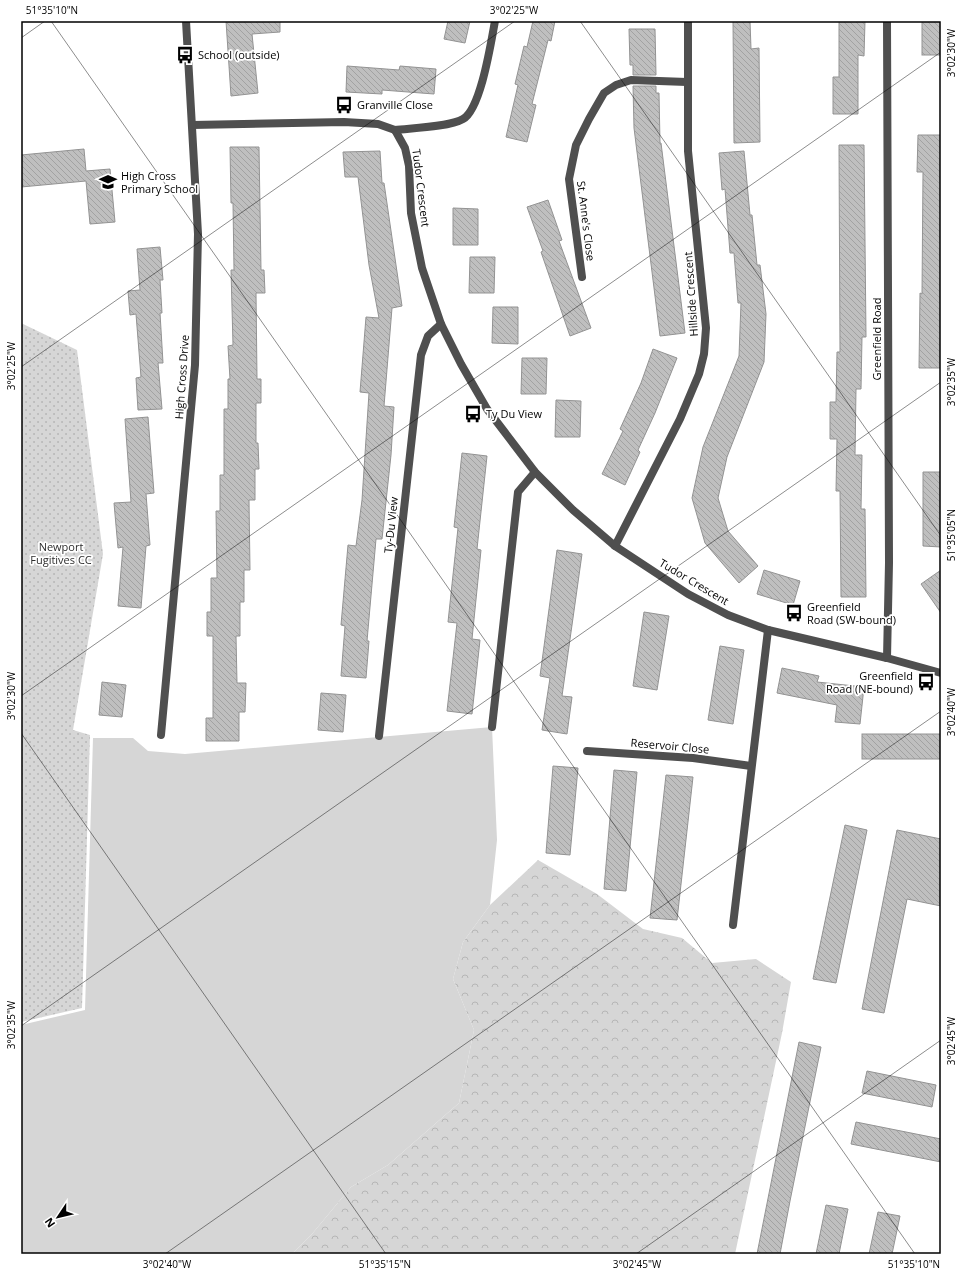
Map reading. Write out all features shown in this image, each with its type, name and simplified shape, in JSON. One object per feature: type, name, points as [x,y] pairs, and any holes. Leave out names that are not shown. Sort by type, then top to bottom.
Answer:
[{"type":"street","name":"High Cross Drive","points":[[161,735],[195,365],[198,234],[186,21]]},
{"type":"street","points":[[192,125],[344,122],[378,124],[395,130],[449,124],[463,119],[473,108],[481,86],[495,21]]},
{"type":"street","name":"Hillside Crescent","points":[[615,546],[680,419],[699,374],[704,354],[706,328],[688,151],[688,21]]},
{"type":"street","name":"Greenfield Road","points":[[887,21],[889,564],[887,658]]},
{"type":"street","name":"St. Anne's Close","points":[[582,277],[569,179],[576,146],[589,119],[604,93],[616,85],[631,80],[687,82]]},
{"type":"street","name":"Tudor Crescent","points":[[395,130],[405,148],[409,166],[411,213],[422,268],[441,324],[461,364],[487,409],[535,472],[573,510],[615,546],[688,594],[728,615],[768,630],[887,658],[941,673]]},
{"type":"street","name":"Ty-Du View","points":[[379,736],[421,355],[428,336],[441,324]]},
{"type":"street","points":[[492,727],[518,492],[535,472]]},
{"type":"street","points":[[733,925],[768,630]]},
{"type":"street","name":"Reservoir Close","points":[[587,751],[693,758],[752,766]]},
{"type":"green space","name":"Newport Fugitives CC","points":[[21,323],[77,350],[103,554],[73,730],[90,735],[82,1008],[21,1022]]},
{"type":"green space","points":[[492,727],[497,840],[490,905],[463,942],[453,979],[474,1030],[459,1103],[388,1165],[351,1187],[312,1234],[292,1254],[21,1254],[21,1025],[85,1010],[93,738],[133,738],[148,751],[185,754]]},
{"type":"green space","points":[[538,860],[597,894],[643,929],[682,938],[712,963],[756,959],[791,982],[782,1033],[735,1254],[292,1254],[312,1234],[351,1187],[388,1165],[459,1103],[474,1030],[453,979],[463,942],[490,905]]},
{"type":"building","points":[[226,21],[280,21],[280,32],[252,34],[258,93],[231,96]]},
{"type":"building","points":[[448,21],[470,21],[465,43],[444,39]]},
{"type":"building","points":[[533,21],[555,21],[551,41],[548,40],[532,104],[536,105],[527,142],[506,137],[518,85],[515,84],[524,46],[527,47]]},
{"type":"building","points":[[733,21],[750,21],[751,49],[759,48],[760,142],[734,143]]},
{"type":"building","points":[[839,21],[865,21],[864,56],[858,55],[858,114],[833,114],[833,77],[839,77]]},
{"type":"building","points":[[922,21],[941,21],[941,55],[922,55]]},
{"type":"building","points":[[629,29],[655,29],[656,75],[633,75],[633,65],[630,65]]},
{"type":"building","points":[[347,66],[399,70],[400,66],[436,69],[434,94],[382,90],[382,94],[346,92]]},
{"type":"building","points":[[633,86],[656,86],[656,93],[659,93],[660,143],[685,333],[660,336],[634,128]]},
{"type":"building","points":[[918,135],[941,135],[941,368],[919,368],[920,293],[922,294],[923,172],[917,172]]},
{"type":"building","points":[[839,145],[864,145],[866,337],[862,337],[861,389],[856,389],[855,455],[862,455],[861,509],[865,509],[866,597],[841,597],[840,491],[836,491],[837,439],[830,439],[830,402],[836,402],[837,352],[840,352]]},
{"type":"building","points":[[230,147],[259,147],[261,270],[264,270],[265,293],[256,293],[257,379],[261,379],[261,403],[256,403],[256,443],[258,443],[259,469],[255,469],[255,500],[249,500],[250,570],[244,570],[244,602],[240,602],[240,636],[236,636],[237,683],[246,683],[245,712],[239,712],[239,741],[206,741],[206,718],[213,718],[213,636],[207,636],[207,612],[211,612],[211,578],[217,578],[216,511],[220,511],[220,475],[224,475],[224,409],[228,409],[228,379],[230,379],[228,346],[233,345],[231,270],[234,270],[233,203],[231,203]]},
{"type":"building","points":[[84,149],[86,171],[110,169],[115,222],[90,224],[86,181],[21,187],[21,155]]},
{"type":"building","points":[[380,151],[382,183],[384,183],[402,306],[392,308],[384,406],[394,407],[391,455],[382,539],[376,539],[367,641],[369,641],[366,678],[341,676],[345,626],[341,625],[348,545],[356,546],[362,500],[369,393],[360,392],[366,317],[379,318],[369,265],[358,177],[345,177],[343,152]]},
{"type":"building","points":[[744,151],[750,215],[752,215],[757,265],[760,265],[766,314],[764,362],[727,457],[718,498],[728,531],[758,566],[739,583],[705,543],[692,498],[703,447],[739,356],[741,303],[738,303],[734,253],[730,253],[725,189],[722,190],[719,153]]},
{"type":"building","points":[[548,200],[562,240],[559,241],[591,328],[570,336],[541,252],[543,251],[527,207]]},
{"type":"building","points":[[453,208],[478,209],[478,245],[453,245]]},
{"type":"building","points":[[160,247],[163,280],[160,280],[162,313],[160,313],[163,363],[158,363],[162,409],[138,410],[136,378],[141,377],[136,314],[130,315],[128,291],[140,290],[137,249]]},
{"type":"building","points":[[470,257],[495,257],[494,293],[469,293]]},
{"type":"building","points":[[493,307],[518,307],[518,344],[492,343]]},
{"type":"building","points":[[653,349],[677,358],[655,413],[638,450],[640,452],[625,485],[602,474],[623,431],[620,429],[641,383]]},
{"type":"building","points":[[522,358],[547,358],[546,394],[521,394]]},
{"type":"building","points":[[556,400],[581,401],[580,437],[555,437]]},
{"type":"building","points":[[148,417],[154,493],[146,494],[150,545],[146,546],[141,608],[118,606],[123,547],[118,548],[114,503],[131,502],[125,419]]},
{"type":"building","points":[[462,453],[487,456],[477,549],[481,550],[472,639],[480,640],[472,714],[447,711],[457,623],[448,622],[458,528],[454,527]]},
{"type":"building","points":[[923,472],[941,472],[941,547],[923,546]]},
{"type":"building","points":[[557,550],[582,554],[562,696],[572,697],[567,734],[542,730],[550,678],[540,676]]},
{"type":"building","points":[[764,570],[800,581],[793,605],[757,594]]},
{"type":"building","points":[[941,570],[941,613],[921,584]]},
{"type":"building","points":[[644,612],[669,616],[657,690],[633,686]]},
{"type":"building","points":[[720,646],[744,650],[733,724],[708,720]]},
{"type":"building","points":[[782,668],[819,676],[817,682],[864,687],[860,724],[835,722],[837,705],[777,693]]},
{"type":"building","points":[[102,682],[126,685],[122,717],[99,715]]},
{"type":"building","points":[[321,693],[346,695],[343,732],[318,730]]},
{"type":"building","points":[[862,734],[941,734],[941,759],[862,759]]},
{"type":"building","points":[[553,766],[578,768],[570,855],[546,853]]},
{"type":"building","points":[[614,770],[637,772],[626,891],[604,889]]},
{"type":"building","points":[[666,775],[693,777],[677,920],[650,918]]},
{"type":"building","points":[[845,825],[867,830],[836,983],[813,979]]},
{"type":"building","points":[[897,830],[941,839],[941,906],[907,899],[884,1013],[862,1009]]},
{"type":"building","points":[[799,1042],[821,1047],[780,1254],[757,1254]]},
{"type":"building","points":[[867,1071],[936,1085],[932,1107],[862,1093]]},
{"type":"building","points":[[856,1122],[941,1139],[941,1162],[851,1144]]},
{"type":"building","points":[[826,1205],[848,1209],[839,1254],[816,1254]]},
{"type":"building","points":[[878,1212],[900,1216],[892,1254],[869,1254]]},
{"type":"place","name":"School (outside)","points":[[185,55]]},
{"type":"place","name":"Granville Close","points":[[344,105]]},
{"type":"place","name":"High Cross Primary School","points":[[108,182]]},
{"type":"place","name":"Ty Du View","points":[[473,414]]},
{"type":"place","name":"Greenfield Road (SW-bound)","points":[[794,613]]},
{"type":"place","name":"Greenfield Road (NE-bound)","points":[[926,682]]}]
